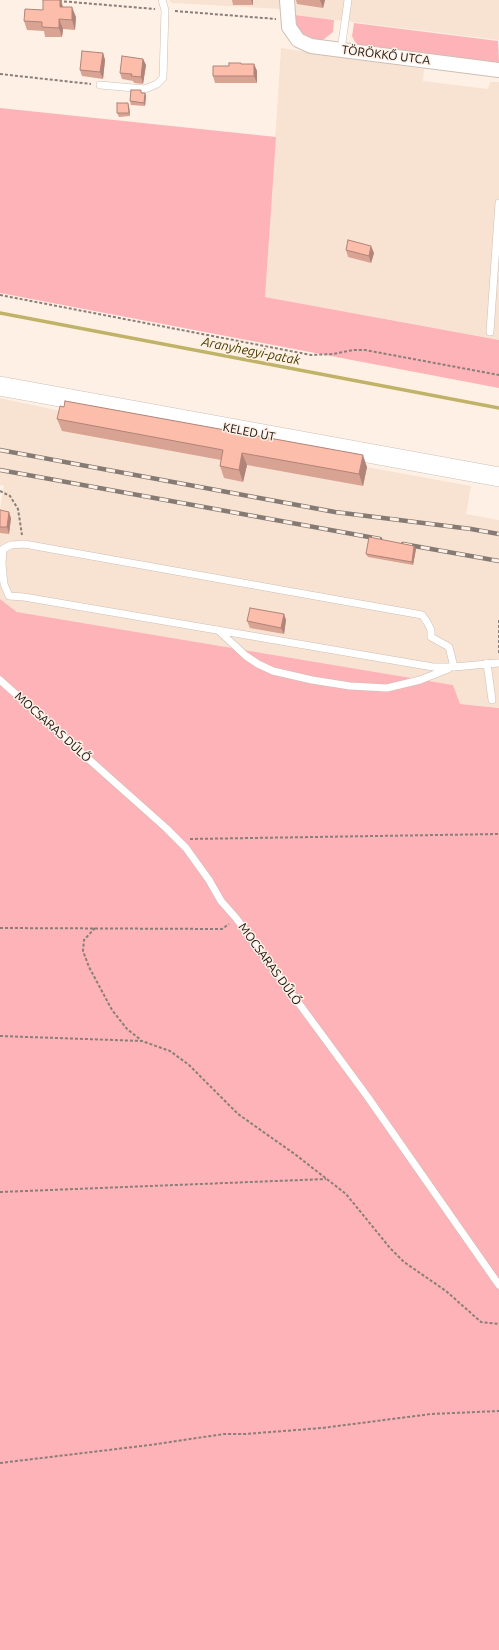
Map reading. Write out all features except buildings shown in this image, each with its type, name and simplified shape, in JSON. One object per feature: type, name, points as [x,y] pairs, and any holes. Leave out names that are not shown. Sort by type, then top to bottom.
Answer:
[{"type":"street","name":"TÖRÖKKŐ UTCA","points":[[287,0],[287,20],[292,33],[298,40],[311,46],[499,70]]},
{"type":"street","name":"KELED ÚT","points":[[0,386],[499,477]]},
{"type":"lane","points":[[100,85],[145,89],[157,84],[163,78],[165,10],[162,0]]},
{"type":"lane","points":[[341,50],[348,0]]},
{"type":"lane","points":[[490,332],[499,203]]},
{"type":"lane","points":[[454,667],[449,647],[431,637],[431,630],[428,622],[422,615],[24,544],[11,545],[3,549],[2,563],[4,584],[9,596],[24,597],[424,665],[454,667],[499,663]]},
{"type":"lane","points":[[218,630],[246,656],[273,671],[292,676],[345,685],[387,688],[420,680],[454,667]]},
{"type":"lane","points":[[487,663],[492,700]]},
{"type":"lane","name":"MOCSARAS DŰLŐ","points":[[0,680],[186,848],[209,880],[221,900],[236,918],[366,1096],[499,1285]]},
{"type":"path","points":[[0,74],[100,85]]},
{"type":"path","points":[[0,295],[311,355],[365,350],[499,375]]},
{"type":"path","points":[[0,491],[10,496],[18,509],[24,544]]},
{"type":"path","points":[[499,619],[499,656]]},
{"type":"path","points":[[177,839],[499,834]]},
{"type":"path","points":[[0,928],[222,929],[228,925]]},
{"type":"path","points":[[96,928],[84,940],[83,951],[89,967],[112,1010],[127,1029],[142,1041],[170,1052],[189,1065],[238,1114],[296,1155],[346,1194],[390,1248],[404,1262],[446,1291],[481,1322],[499,1324]]},
{"type":"path","points":[[0,1036],[142,1041]]},
{"type":"path","points":[[0,1192],[327,1179]]},
{"type":"path","points":[[0,1463],[150,1445],[224,1434],[245,1434],[322,1428],[431,1414],[499,1411]]},
{"type":"shaded area","points":[[169,0],[281,0],[281,9],[172,3]]},
{"type":"shaded area","points":[[290,0],[499,0],[499,40],[295,15]]},
{"type":"shaded area","points":[[295,15],[334,20],[333,32],[323,40],[309,38],[301,34],[293,25]]},
{"type":"shaded area","points":[[354,23],[498,41],[499,63],[361,47],[355,42],[352,36]]},
{"type":"shaded area","points":[[281,48],[424,69],[423,81],[488,89],[490,82],[499,82],[499,340],[265,297]]},
{"type":"shaded area","points":[[0,108],[276,137],[265,297],[499,340],[499,388],[0,293]]},
{"type":"shaded area","points":[[0,398],[70,413],[471,486],[466,514],[499,520],[499,708],[460,704],[453,685],[17,612],[0,599],[0,508],[4,486],[0,485]]},
{"type":"shaded area","points":[[0,599],[17,612],[453,685],[460,704],[499,708],[499,1650],[0,1650]]},
{"type":"waterway","name":"Aranyhegyi-patak","points":[[0,313],[499,408]]},
{"type":"railway","points":[[0,450],[335,512],[471,529],[499,534]]},
{"type":"railway","points":[[0,470],[380,539]]},
{"type":"railway","points":[[403,544],[499,561]]}]
